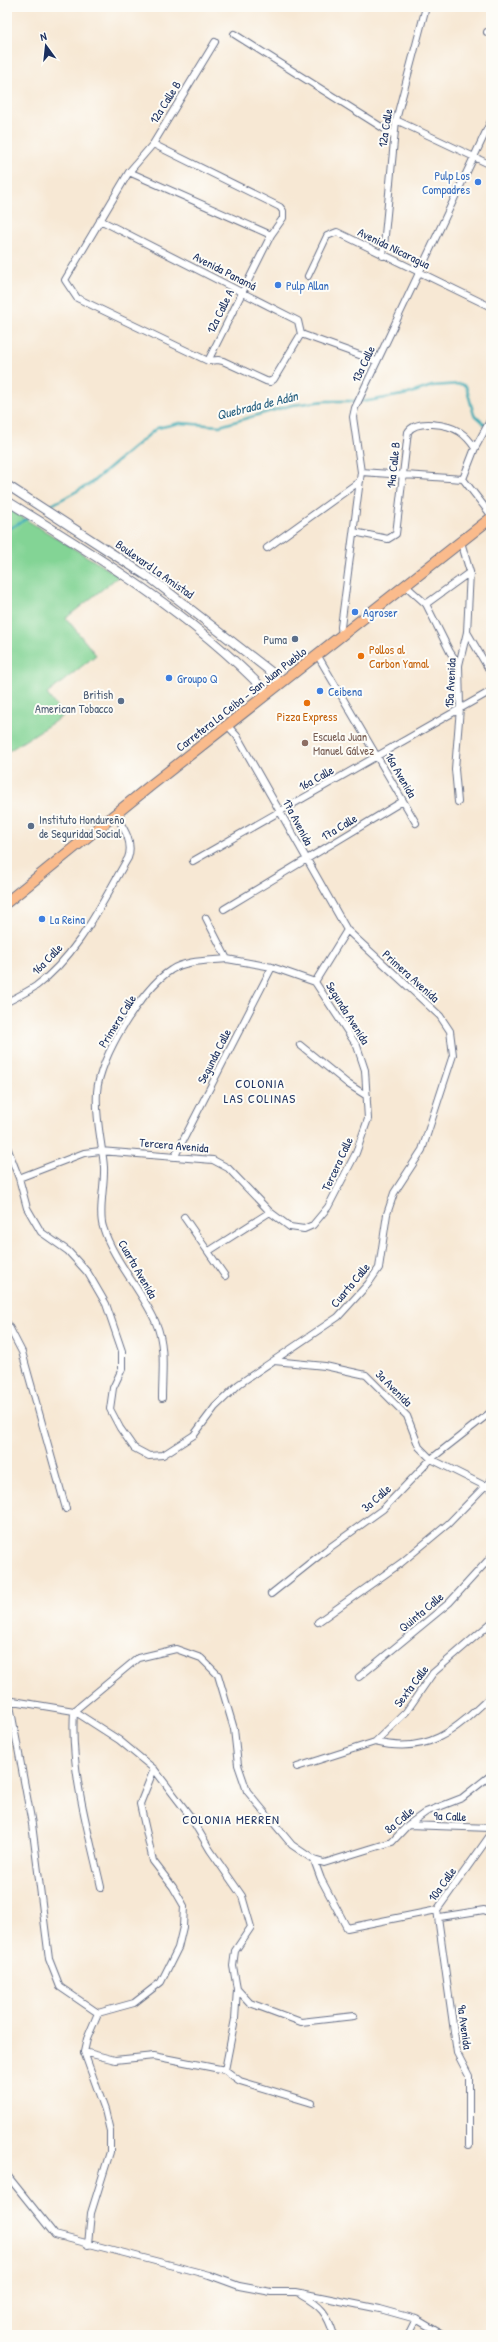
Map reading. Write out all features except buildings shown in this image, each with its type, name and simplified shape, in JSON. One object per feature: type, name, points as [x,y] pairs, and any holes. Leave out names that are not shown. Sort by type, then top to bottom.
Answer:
[{"type":"main road","name":"Carretera La Ceiba - San Juan Pueblo","points":[[7,902],[114,814],[318,656],[491,517]]},
{"type":"street","name":"12a Calle","points":[[383,256],[396,120],[426,7]]},
{"type":"street","points":[[234,34],[394,135]]},
{"type":"street","name":"12a Calle B","points":[[208,361],[77,298],[69,289],[65,280],[129,172],[152,144],[215,42]]},
{"type":"street","points":[[396,120],[491,165]]},
{"type":"street","name":"13a Calle","points":[[342,637],[341,627],[361,472],[353,417],[355,408],[376,361],[420,274],[491,121]]},
{"type":"street","name":"12a Calle A","points":[[152,144],[280,207],[283,211],[283,218],[271,235],[208,361]]},
{"type":"street","points":[[129,172],[271,235]]},
{"type":"street","name":"Avenida Panamá","points":[[100,220],[298,321],[301,334]]},
{"type":"street","name":"Avenida Nicaragua","points":[[308,276],[327,236],[332,232],[337,232],[383,256],[491,307]]},
{"type":"street","points":[[208,361],[223,361],[270,382],[274,379],[301,334],[376,361]]},
{"type":"street","points":[[463,479],[475,448],[491,419]]},
{"type":"street","name":"14a Calle B","points":[[354,532],[388,539],[396,534],[408,432],[411,426],[418,424],[446,426],[460,432],[475,448]]},
{"type":"street","points":[[361,472],[463,479],[491,517]]},
{"type":"street","points":[[267,548],[360,481]]},
{"type":"street","name":"Boulevard La Amistad","points":[[7,485],[153,580],[270,671],[280,684]]},
{"type":"street","name":"Boulevard La Amistad","points":[[7,501],[145,590],[224,652],[268,694]]},
{"type":"street","name":"15a Avenida","points":[[458,802],[455,769],[460,708],[459,665],[467,632],[470,572],[461,542]]},
{"type":"street","points":[[426,604],[470,572]]},
{"type":"street","points":[[406,586],[426,604],[450,652],[459,665]]},
{"type":"street","points":[[467,632],[491,673]]},
{"type":"street","name":"16a Avenida","points":[[318,656],[416,823]]},
{"type":"street","name":"16a Calle","points":[[193,861],[491,691]]},
{"type":"street","name":"17a Avenida","points":[[227,725],[237,736],[346,930]]},
{"type":"street","name":"17a Calle","points":[[224,909],[403,801]]},
{"type":"street","name":"16a Calle","points":[[7,1002],[36,986],[67,956],[88,926],[128,858],[131,849],[126,833],[114,814]]},
{"type":"street","points":[[206,918],[227,958]]},
{"type":"street","points":[[315,982],[346,930]]},
{"type":"street","name":"Primera Avenida","points":[[346,930],[440,1016],[450,1031],[453,1043]]},
{"type":"street","name":"Segunda Avenida","points":[[227,958],[272,967],[315,982],[357,1046],[365,1070],[367,1096]]},
{"type":"street","name":"Primera Calle","points":[[100,1151],[96,1092],[100,1074],[112,1046],[132,1014],[155,984],[172,969],[195,962],[227,958]]},
{"type":"street","name":"Segunda Calle","points":[[175,1156],[272,967]]},
{"type":"street","name":"Cuarta Calle","points":[[20,1178],[27,1208],[41,1232],[68,1251],[88,1273],[106,1304],[122,1351],[122,1369],[113,1388],[110,1409],[120,1428],[134,1448],[149,1456],[163,1455],[180,1446],[194,1435],[215,1407],[239,1384],[338,1317],[368,1284],[379,1268],[387,1214],[394,1193],[422,1150],[453,1055],[453,1043]]},
{"type":"street","points":[[300,1045],[348,1084],[367,1096]]},
{"type":"street","name":"Tercera Calle","points":[[304,1229],[313,1225],[328,1207],[356,1153],[368,1119],[367,1096]]},
{"type":"street","points":[[7,1147],[20,1178]]},
{"type":"street","name":"Tercera Avenida","points":[[20,1178],[84,1153],[100,1151],[213,1160],[228,1168],[270,1212],[290,1227],[304,1229]]},
{"type":"street","name":"Cuarta Avenida","points":[[100,1151],[104,1167],[102,1226],[156,1323],[162,1343],[162,1398]]},
{"type":"street","points":[[209,1251],[270,1212]]},
{"type":"street","points":[[184,1216],[225,1276]]},
{"type":"street","points":[[7,1323],[22,1352],[66,1509]]},
{"type":"street","name":"3a Avenida","points":[[274,1361],[325,1366],[366,1375],[407,1416],[419,1447],[432,1459],[491,1489]]},
{"type":"street","name":"3a Calle","points":[[271,1594],[325,1551],[383,1509],[432,1459],[491,1412]]},
{"type":"street","points":[[318,1622],[400,1563],[448,1524],[491,1480]]},
{"type":"street","name":"Quinta Calle","points":[[359,1677],[448,1603],[491,1557]]},
{"type":"street","name":"Sexta Calle","points":[[297,1767],[375,1742],[406,1712],[433,1673],[491,1623]]},
{"type":"street","points":[[101,1887],[84,1814],[76,1767],[72,1734],[74,1711],[138,1658],[176,1649],[201,1658],[218,1674],[234,1729],[238,1765],[247,1790],[292,1845],[314,1860]]},
{"type":"street","points":[[375,1742],[392,1746],[410,1746],[439,1739],[464,1721],[491,1696]]},
{"type":"street","points":[[154,1769],[140,1804],[153,1861],[173,1887],[184,1906],[184,1927],[178,1948],[160,1982],[134,2003],[98,2013],[60,1987],[49,1958],[32,1824],[8,1700],[74,1711],[119,1740],[154,1769],[190,1816],[210,1850],[242,1896],[251,1927],[235,1951],[233,1966],[237,1988],[235,2019],[225,2070]]},
{"type":"street","name":"8a Calle","points":[[314,1860],[324,1863],[378,1848],[392,1842],[408,1825],[426,1812],[462,1798],[491,1775]]},
{"type":"street","name":"9a Calle","points":[[408,1825],[491,1831]]},
{"type":"street","name":"10a Calle","points":[[314,1860],[321,1880],[347,1928],[437,1910],[491,1831]]},
{"type":"street","name":"9a Avenida","points":[[437,1910],[440,1917],[457,2053],[469,2076],[469,2145]]},
{"type":"street","points":[[440,1917],[484,1910],[491,1913]]},
{"type":"street","points":[[237,1988],[250,2003],[300,2022],[354,2016]]},
{"type":"street","points":[[88,2245],[91,2213],[110,2152],[110,2131],[105,2110],[84,2052],[87,2038],[98,2013]]},
{"type":"street","points":[[84,2052],[115,2060],[154,2056],[225,2070],[240,2081],[312,2103]]},
{"type":"street","points":[[7,2175],[55,2235],[88,2245],[209,2275],[239,2286],[271,2292],[296,2292],[380,2309],[416,2319],[443,2335]]},
{"type":"street","points":[[296,2292],[320,2306],[330,2322],[334,2335]]},
{"type":"street","points":[[408,2335],[416,2319]]},
{"type":"green space","points":[[7,508],[119,576],[66,618],[96,655],[47,694],[63,716],[7,752]]},
{"type":"waterway","name":"Quebrada de Adán","points":[[46,508],[90,484],[157,428],[180,423],[220,426],[292,405],[325,401],[368,401],[408,394],[432,386],[461,384],[466,386],[474,415],[491,430]]},
{"type":"waterway","name":"Quebrada de Adán","points":[[7,530],[30,517]]},
{"type":"place","name":"Pulp Los Compadres","points":[[478,182]]},
{"type":"place","name":"Pulp Allan","points":[[278,285]]},
{"type":"place","name":"Agroser","points":[[355,612]]},
{"type":"place","name":"Puma","points":[[295,639]]},
{"type":"place","name":"Pollos al Carbon Yamal","points":[[361,656]]},
{"type":"place","name":"Groupo Q","points":[[169,678]]},
{"type":"place","name":"Ceibena","points":[[320,691]]},
{"type":"place","name":"British American Tobacco","points":[[121,701]]},
{"type":"place","name":"Pizza Express","points":[[307,703]]},
{"type":"place","name":"Escuela Juan Manuel Gálvez","points":[[305,743]]},
{"type":"place","name":"Instituto Hondureño de Seguridad Social","points":[[31,826]]},
{"type":"place","name":"La Reina","points":[[42,919]]},
{"type":"district","name":"COLONIA LAS COLINAS","points":[[260,1090]]},
{"type":"district","name":"COLONIA MERREN","points":[[231,1819]]}]
